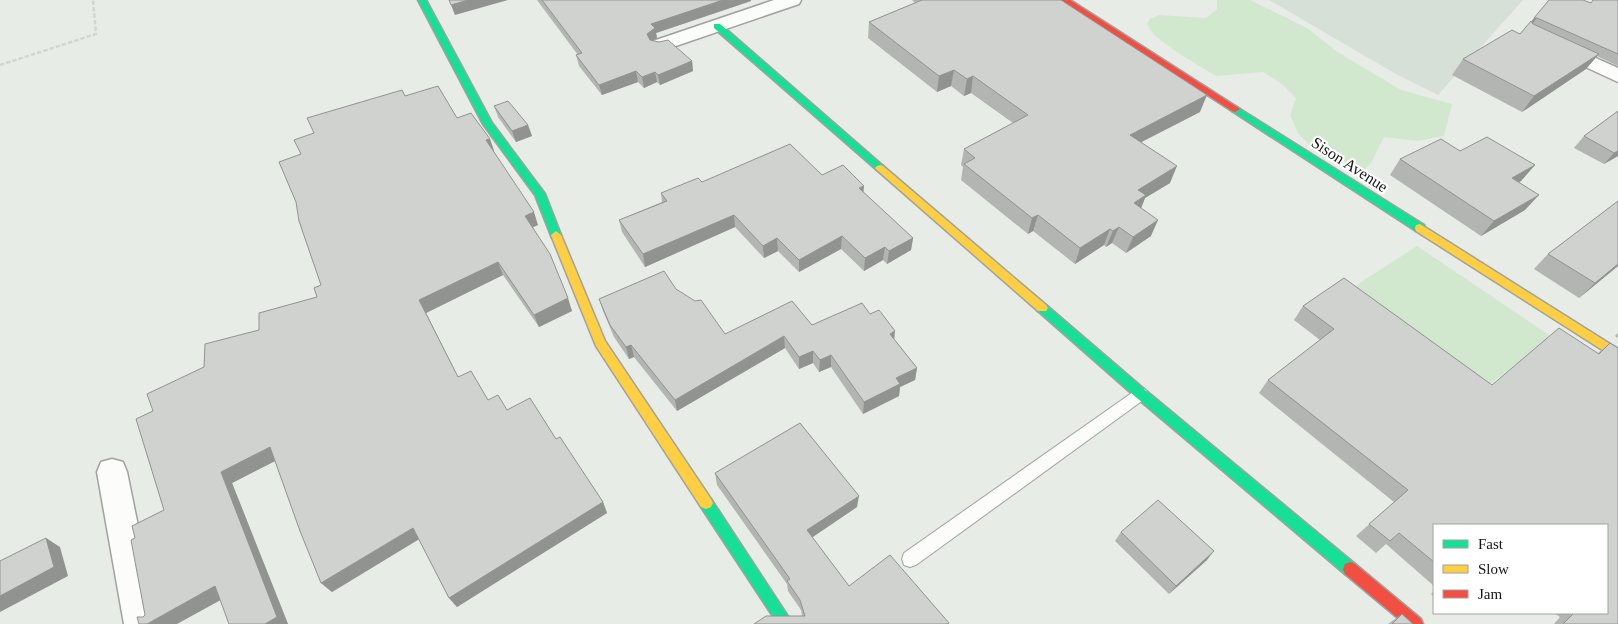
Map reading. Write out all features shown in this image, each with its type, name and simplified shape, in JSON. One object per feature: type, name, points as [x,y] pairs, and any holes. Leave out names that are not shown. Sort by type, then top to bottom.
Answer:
[{"type":"street","points":[[422,0],[488,124],[540,194],[600,343],[786,624]]},
{"type":"street","points":[[660,45],[792,0]]},
{"type":"street","name":"Sison Avenue","points":[[1065,0],[1618,355]]},
{"type":"street","points":[[717,26],[1141,394],[1416,624]]},
{"type":"street","points":[[1547,42],[1618,76]]},
{"type":"street","points":[[112,472],[141,624]]},
{"type":"lane","points":[[910,559],[1141,394]]},
{"type":"path","points":[[0,65],[96,34],[92,0]]},
{"type":"shaded area","points":[[1269,0],[1523,0],[1438,95],[1394,73]]},
{"type":"green space","points":[[1217,0],[1250,0],[1307,28],[1339,53],[1401,90],[1452,104],[1444,136],[1417,141],[1384,137],[1371,163],[1364,170],[1312,147],[1298,133],[1290,115],[1296,98],[1282,84],[1263,72],[1216,76],[1178,53],[1154,35],[1147,24],[1150,19],[1159,15],[1206,18],[1217,9]]},
{"type":"green space","points":[[1417,246],[1552,337],[1486,387],[1352,288]]},
{"type":"building","points":[[449,0],[468,0],[451,5]]},
{"type":"building","points":[[542,0],[723,0],[651,24],[655,28],[647,34],[650,40],[659,42],[668,40],[692,61],[658,75],[655,72],[642,77],[636,71],[599,85],[576,55],[582,53]]},
{"type":"building","points":[[922,0],[1061,0],[1207,95],[1130,135],[1177,166],[1138,190],[1146,195],[1134,203],[1158,220],[1133,237],[1119,227],[1113,231],[1110,229],[1080,248],[1038,215],[1032,218],[964,164],[975,158],[964,149],[1028,115],[973,76],[967,79],[954,70],[939,76],[869,22]]},
{"type":"building","points":[[1549,0],[1583,0],[1591,3],[1593,0],[1618,0],[1618,54],[1534,18]]},
{"type":"building","points":[[1531,21],[1533,24],[1599,54],[1534,96],[1463,59],[1512,30],[1520,34]]},
{"type":"building","points":[[438,86],[457,118],[471,113],[490,139],[486,140],[534,212],[525,216],[550,254],[568,298],[534,315],[498,262],[419,300],[458,377],[471,371],[488,400],[498,395],[507,410],[530,398],[556,439],[560,437],[603,502],[449,598],[413,528],[321,583],[270,447],[221,472],[277,617],[265,624],[229,624],[215,586],[147,624],[139,624],[137,617],[145,615],[131,540],[135,538],[132,526],[164,510],[136,419],[153,411],[147,394],[204,367],[205,344],[259,330],[259,313],[317,297],[314,288],[321,285],[299,221],[296,202],[279,162],[301,154],[294,140],[314,133],[307,118],[402,90],[405,96]]},
{"type":"building","points":[[508,101],[528,125],[512,131],[494,106]]},
{"type":"building","points":[[1618,111],[1618,151],[1614,153],[1584,136]]},
{"type":"building","points":[[1487,137],[1535,165],[1512,178],[1539,195],[1494,221],[1400,159],[1441,139],[1460,151]]},
{"type":"building","points":[[790,144],[822,175],[843,165],[864,186],[859,188],[913,238],[889,251],[885,247],[865,258],[842,236],[799,260],[777,238],[763,246],[734,215],[643,254],[619,220],[667,201],[661,193],[698,178],[702,182]]},
{"type":"building","points":[[1618,201],[1618,264],[1595,283],[1548,254]]},
{"type":"building","points":[[664,271],[676,289],[695,301],[701,300],[725,334],[792,301],[812,325],[862,303],[870,314],[879,310],[895,331],[890,334],[917,368],[896,378],[900,384],[864,402],[831,355],[820,360],[813,351],[799,357],[784,336],[675,400],[631,345],[626,347],[610,325],[599,299]]},
{"type":"building","points":[[1344,278],[1492,385],[1559,328],[1599,354],[1610,343],[1618,348],[1618,624],[1563,624],[1573,614],[1608,614],[1608,524],[1433,524],[1433,561],[1399,533],[1390,541],[1369,524],[1408,490],[1268,380],[1334,329],[1303,306]]},
{"type":"building","points":[[800,423],[859,496],[807,530],[849,586],[890,555],[949,623],[754,624],[766,616],[805,616],[800,600],[787,581],[790,579],[715,473]]},
{"type":"building","points":[[1158,500],[1214,551],[1176,586],[1121,532]]},
{"type":"building","points":[[46,538],[54,567],[0,596],[0,561]]},
{"type":"building","points":[[1402,614],[1413,624],[1392,624]]},
{"type":"traffic: fast","points":[[422,0],[488,124],[540,194],[556,235]]},
{"type":"traffic: fast","points":[[717,26],[880,168]]},
{"type":"traffic: fast","points":[[1235,109],[1420,228]]},
{"type":"traffic: fast","points":[[1042,308],[1141,394],[1350,569]]},
{"type":"traffic: fast","points":[[706,503],[786,624]]},
{"type":"traffic: slow","points":[[880,168],[1042,308]]},
{"type":"traffic: slow","points":[[1420,228],[1618,355]]},
{"type":"traffic: slow","points":[[556,235],[600,343],[706,503]]},
{"type":"traffic: jam","points":[[1065,0],[1235,109]]},
{"type":"traffic: jam","points":[[1350,569],[1416,624]]}]
